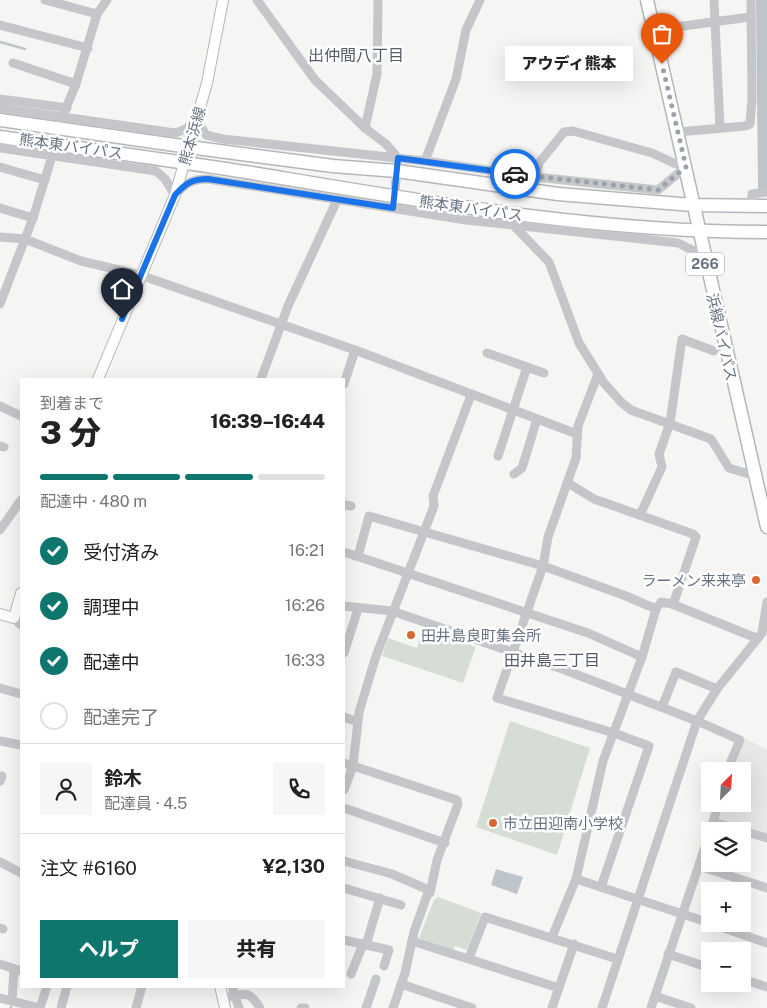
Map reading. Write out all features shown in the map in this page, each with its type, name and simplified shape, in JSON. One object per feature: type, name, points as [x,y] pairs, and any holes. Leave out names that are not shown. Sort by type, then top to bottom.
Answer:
[{"type":"highway","name":"浜線バイパス","points":[[647,0],[678,132],[703,255],[760,485],[767,527]]},
{"type":"highway","name":"熊本東バイパス","points":[[0,120],[59,123],[189,147],[333,166],[398,165],[558,194],[692,205],[767,206]]},
{"type":"highway","name":"熊本東バイパス","points":[[0,137],[54,150],[184,162],[394,203],[555,220],[698,230],[767,232]]},
{"type":"main road","name":"熊本浜線","points":[[98,378],[175,195],[207,83],[223,0]]},
{"type":"main road","points":[[0,614],[17,621],[20,600]]},
{"type":"main road","points":[[220,988],[224,1003]]},
{"type":"street","points":[[45,0],[97,14]]},
{"type":"street","points":[[0,304],[33,218],[54,150],[59,123],[76,84],[97,14],[107,0]]},
{"type":"street","points":[[257,0],[315,80],[366,128],[386,144],[398,165],[394,203]]},
{"type":"street","points":[[366,128],[377,74],[378,0]]},
{"type":"street","points":[[425,161],[456,79],[466,30],[480,0]]},
{"type":"street","points":[[714,0],[720,128]]},
{"type":"street","points":[[678,132],[745,126],[752,120],[751,0]]},
{"type":"street","points":[[654,30],[750,17]]},
{"type":"street","points":[[0,25],[88,48]]},
{"type":"street","points":[[13,64],[76,84]]},
{"type":"street","points":[[0,99],[66,108]]},
{"type":"street","points":[[0,108],[59,123],[175,133],[186,129],[196,118],[206,135],[223,139],[398,165],[425,161],[536,177],[658,190],[685,166]]},
{"type":"street","points":[[536,177],[539,163],[564,132],[573,131],[652,153],[685,166]]},
{"type":"street","points":[[0,148],[54,150],[156,171],[165,179],[175,195],[186,183],[196,179],[208,179],[337,200],[394,203],[514,226],[678,243],[703,255]]},
{"type":"street","points":[[0,166],[45,180]]},
{"type":"street","points":[[750,206],[752,194],[767,192]]},
{"type":"street","points":[[261,378],[281,325],[337,200]]},
{"type":"street","points":[[0,208],[33,218]]},
{"type":"street","points":[[514,226],[549,262],[579,343],[598,374],[621,402],[631,410],[711,439],[729,468],[760,485]]},
{"type":"street","points":[[0,237],[25,239],[81,261],[140,275],[355,350],[577,434]]},
{"type":"street","points":[[640,516],[662,468],[659,454],[670,423],[682,339],[714,351]]},
{"type":"street","points":[[345,381],[355,350]]},
{"type":"street","points":[[487,353],[544,373]]},
{"type":"street","points":[[498,456],[527,367]]},
{"type":"street","points":[[598,374],[577,434],[576,458],[548,536],[543,566],[497,698],[614,732],[649,746],[601,887]]},
{"type":"street","points":[[345,787],[353,766],[358,722],[376,656],[434,506],[433,496],[471,395]]},
{"type":"street","points":[[0,406],[20,416]]},
{"type":"street","points":[[514,474],[522,468],[537,419]]},
{"type":"street","points":[[568,483],[594,499],[693,534],[696,538],[672,604]]},
{"type":"street","points":[[0,530],[20,501]]},
{"type":"street","points":[[358,556],[369,516],[424,530],[473,547],[543,566],[656,609]]},
{"type":"street","points":[[345,552],[588,633],[642,657]]},
{"type":"street","points":[[552,937],[576,879],[603,761],[642,657],[656,609],[661,602],[672,604],[756,638]]},
{"type":"street","points":[[602,1008],[697,721],[717,689],[756,638],[762,633],[767,602]]},
{"type":"street","points":[[345,606],[392,611],[628,693],[740,740],[731,762]]},
{"type":"street","points":[[345,650],[358,609]]},
{"type":"street","points":[[662,707],[676,672],[717,689]]},
{"type":"street","points":[[0,688],[20,694]]},
{"type":"street","points":[[345,717],[358,722]]},
{"type":"street","points":[[0,740],[20,745]]},
{"type":"street","points":[[345,762],[457,800],[458,804],[445,843],[437,860],[430,892],[412,940],[394,1008]]},
{"type":"street","points":[[345,808],[445,843]]},
{"type":"street","points":[[714,822],[716,812]]},
{"type":"street","points":[[751,833],[767,838]]},
{"type":"street","points":[[651,1008],[701,860]]},
{"type":"street","points":[[345,861],[392,874],[426,886],[430,892]]},
{"type":"street","points":[[0,862],[20,872]]},
{"type":"street","points":[[699,866],[767,888]]},
{"type":"street","points":[[576,879],[701,920]]},
{"type":"street","points":[[345,888],[401,905]]},
{"type":"street","points":[[351,974],[380,898]]},
{"type":"street","points":[[469,958],[485,917],[617,959]]},
{"type":"street","points":[[736,932],[767,943]]},
{"type":"street","points":[[345,940],[389,950],[384,966]]},
{"type":"street","points":[[412,940],[559,988]]},
{"type":"street","points":[[552,1008],[574,944]]},
{"type":"street","points":[[668,954],[701,965]]},
{"type":"street","points":[[0,964],[19,968],[12,1001]]},
{"type":"street","points":[[366,1008],[376,979]]},
{"type":"street","points":[[751,982],[767,987]]},
{"type":"street","points":[[401,984],[472,1008]]},
{"type":"street","points":[[0,998],[40,1008],[46,988]]},
{"type":"street","points":[[61,1008],[66,988]]},
{"type":"street","points":[[136,1008],[141,988]]},
{"type":"street","points":[[233,988],[239,1008]]},
{"type":"street","points":[[224,1003],[235,996],[246,993],[252,996],[260,1008]]},
{"type":"street","points":[[654,996],[691,1008]]},
{"type":"street","points":[[300,1008],[305,1008]]},
{"type":"shaded area","points":[[423,630],[476,647],[463,683],[382,656],[388,638],[417,648]]},
{"type":"shaded area","points":[[510,721],[590,748],[557,855],[476,827]]},
{"type":"shaded area","points":[[745,739],[767,749],[767,833],[751,828],[751,822],[731,822],[718,818],[719,812],[751,812],[751,762],[734,762]]},
{"type":"shaded area","points":[[496,869],[523,877],[517,894],[491,885]]},
{"type":"shaded area","points":[[438,897],[481,913],[467,950],[455,946],[453,950],[419,938],[434,900]]},
{"type":"waterway","points":[[763,0],[765,187]]},
{"type":"waterway","points":[[0,42],[25,49]]},
{"type":"way so far","points":[[515,174],[658,190],[686,167],[662,64]]},
{"type":"place","name":"アウディ熊本","points":[[662,64]]},
{"type":"place","name":"ラーメン来来亭","points":[[756,580]]},
{"type":"place","name":"田井島良町集会所","points":[[411,635]]},
{"type":"place","name":"市立田迎南小学校","points":[[493,823]]},
{"type":"district","name":"出仲間八丁目","points":[[356,55]]},
{"type":"district","name":"田井島三丁目","points":[[552,660]]},
{"type":"route","points":[[122,319],[175,195],[186,183],[196,179],[208,179],[393,208],[398,158],[515,174]]}]
